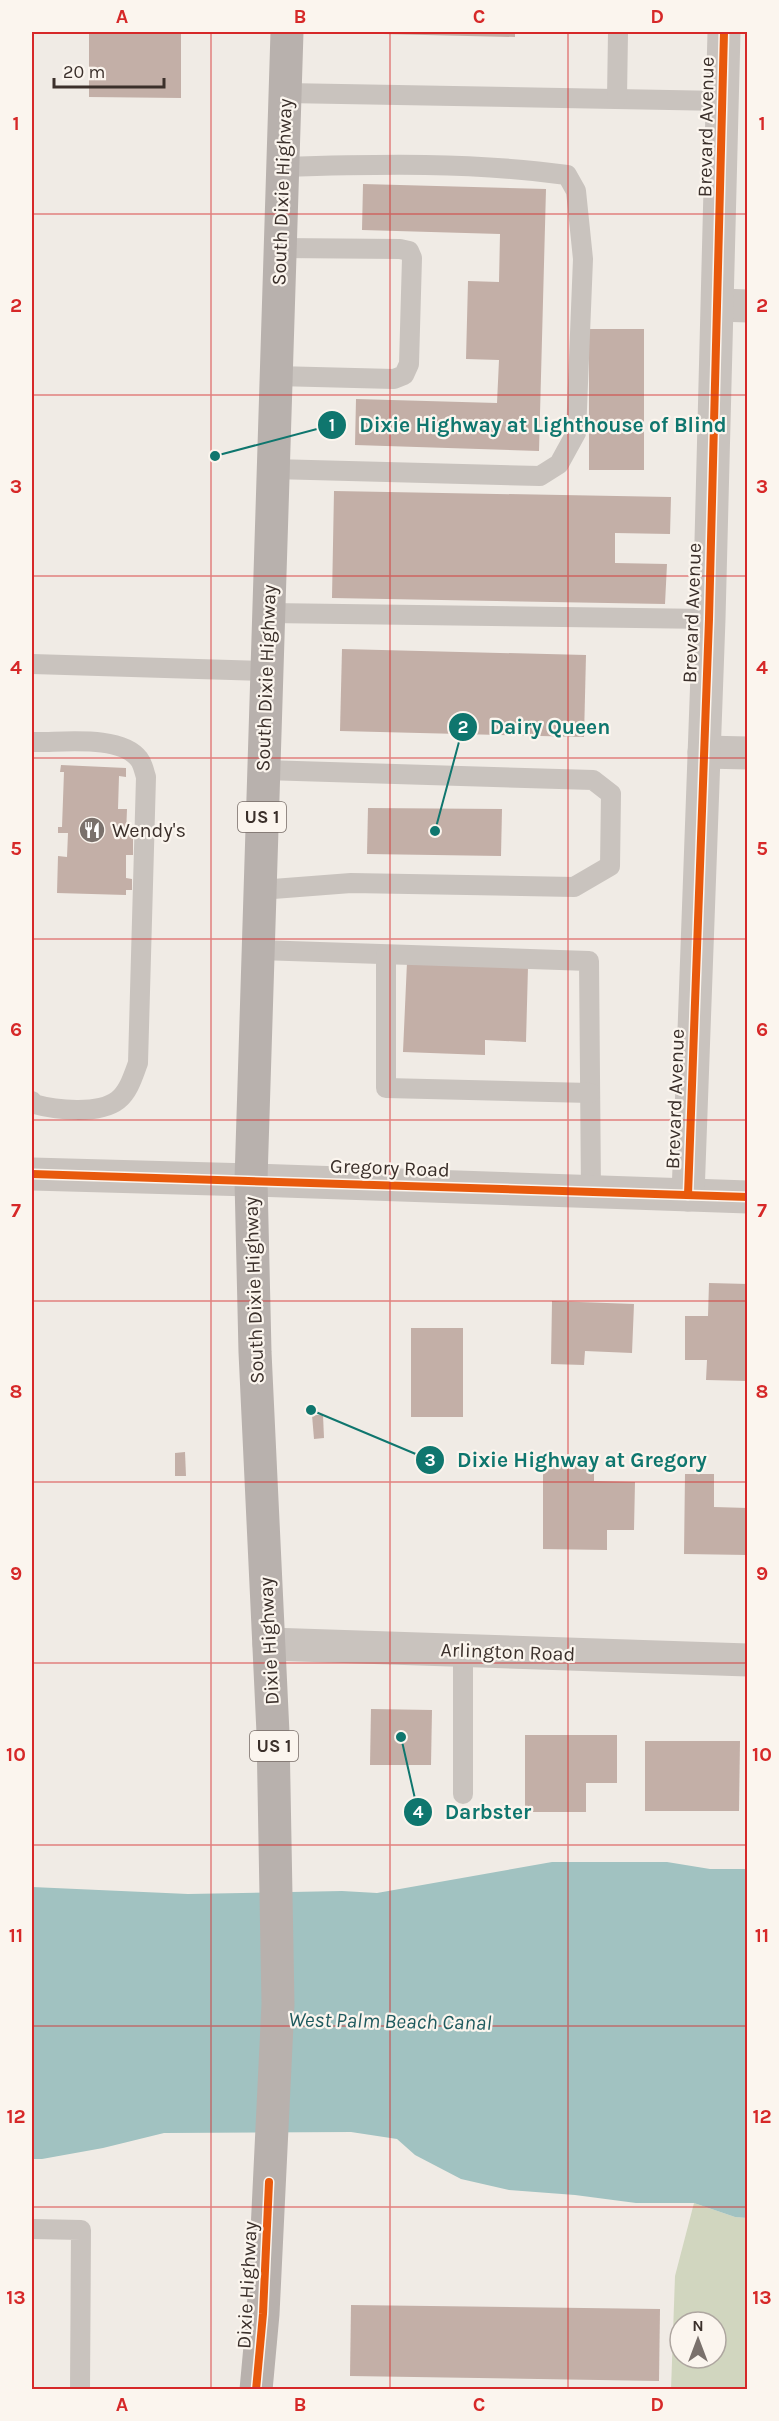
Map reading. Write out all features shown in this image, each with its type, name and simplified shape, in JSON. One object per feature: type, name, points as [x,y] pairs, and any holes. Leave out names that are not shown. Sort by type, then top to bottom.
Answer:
[{"type":"main road","name":"South Dixie Highway","points":[[264,1540],[255,1352],[251,1180],[287,32]]},
{"type":"main road","name":"Dixie Highway","points":[[256,2390],[263,2314],[278,2004],[277,1849],[264,1540]]},
{"type":"street","name":"Brevard Avenue","points":[[688,1195],[709,619],[733,305],[723,100],[724,32]]},
{"type":"street","points":[[704,752],[747,753]]},
{"type":"street","name":"Gregory Road","points":[[32,1174],[747,1197]]},
{"type":"street","name":"Arlington Road","points":[[269,1644],[747,1660]]},
{"type":"lane","points":[[617,98],[618,32]]},
{"type":"lane","points":[[285,93],[723,100]]},
{"type":"lane","points":[[273,469],[540,476],[559,464],[576,433],[583,259],[576,191],[567,175],[517,168],[400,164],[283,167]]},
{"type":"lane","points":[[276,376],[394,379],[404,375],[409,364],[412,258],[409,251],[280,248]]},
{"type":"lane","points":[[269,613],[709,619]]},
{"type":"lane","points":[[32,664],[266,671]]},
{"type":"lane","points":[[32,742],[113,744],[130,751],[140,760],[146,777],[138,1063],[131,1083],[118,1101],[96,1108],[53,1109],[34,1104],[32,1101]]},
{"type":"lane","points":[[260,890],[351,883],[574,887],[610,866],[611,794],[593,780],[264,770]]},
{"type":"lane","points":[[259,950],[589,961],[591,1192]]},
{"type":"lane","points":[[386,955],[386,1088],[590,1093]]},
{"type":"lane","points":[[463,1650],[463,1794]]},
{"type":"lane","points":[[32,2229],[81,2230],[80,2390]]},
{"type":"green space","points":[[694,2203],[735,2217],[747,2218],[747,2389],[671,2390],[672,2370],[728,2370],[728,2310],[674,2310],[675,2276]]},
{"type":"water","name":"West Palm Beach Canal","points":[[552,1862],[667,1862],[710,1869],[747,1869],[747,2218],[735,2217],[694,2203],[636,2203],[509,2190],[461,2179],[415,2155],[397,2139],[351,2132],[164,2133],[103,2148],[32,2159],[32,1887],[188,1894],[342,1891],[377,1893]]},
{"type":"building","points":[[89,32],[181,32],[181,98],[89,97]]},
{"type":"building","points":[[383,32],[515,32],[515,37],[383,34]]},
{"type":"building","points":[[363,184],[546,189],[539,451],[355,445],[356,399],[497,403],[499,360],[466,359],[468,281],[499,282],[500,234],[362,230]]},
{"type":"building","points":[[589,329],[644,329],[644,470],[589,470]]},
{"type":"building","points":[[334,491],[671,497],[670,534],[615,533],[615,563],[667,564],[665,604],[332,598]]},
{"type":"building","points":[[342,649],[586,655],[584,737],[340,731]]},
{"type":"building","name":"Wendy's","points":[[61,765],[126,768],[126,777],[119,776],[118,809],[127,809],[126,835],[133,835],[133,855],[126,855],[126,878],[132,879],[132,890],[126,890],[126,895],[57,893],[58,856],[67,857],[68,833],[58,833],[58,827],[62,827],[64,772],[60,772]]},
{"type":"building","points":[[368,808],[502,809],[501,856],[367,854]]},
{"type":"building","points":[[407,962],[528,967],[526,1042],[485,1040],[485,1055],[403,1052]]},
{"type":"building","points":[[709,1283],[748,1284],[748,1381],[706,1380],[707,1360],[685,1360],[685,1316],[708,1316]]},
{"type":"building","points":[[552,1301],[634,1304],[632,1353],[585,1351],[584,1365],[551,1364]]},
{"type":"building","points":[[411,1328],[463,1328],[463,1417],[411,1417]]},
{"type":"building","points":[[312,1415],[323,1415],[324,1438],[314,1439]]},
{"type":"building","points":[[185,1452],[186,1476],[175,1476],[175,1453]]},
{"type":"building","points":[[543,1465],[594,1466],[594,1481],[635,1482],[634,1530],[607,1530],[607,1550],[543,1549]]},
{"type":"building","points":[[685,1474],[714,1474],[714,1507],[748,1508],[748,1555],[684,1554]]},
{"type":"building","points":[[371,1709],[432,1710],[431,1765],[370,1765]]},
{"type":"building","points":[[525,1735],[617,1735],[617,1783],[586,1783],[586,1812],[525,1812]]},
{"type":"building","points":[[645,1741],[740,1741],[739,1811],[645,1811]]},
{"type":"building","points":[[351,2305],[660,2309],[659,2381],[350,2376]]},
{"type":"cycle path","points":[[688,1195],[709,619],[724,32]]},
{"type":"cycle path","points":[[32,1174],[748,1197]]},
{"type":"cycle path","points":[[256,2390],[263,2314],[269,2182]]},
{"type":"place","name":"Dixie Highway at Lighthouse of Blind","points":[[215,456]]},
{"type":"place","name":"Wendy's","points":[[92,830]]},
{"type":"place","name":"Dairy Queen","points":[[435,831]]},
{"type":"place","name":"Dixie Highway at Gregory","points":[[311,1410]]},
{"type":"place","name":"Darbster","points":[[401,1737]]}]
